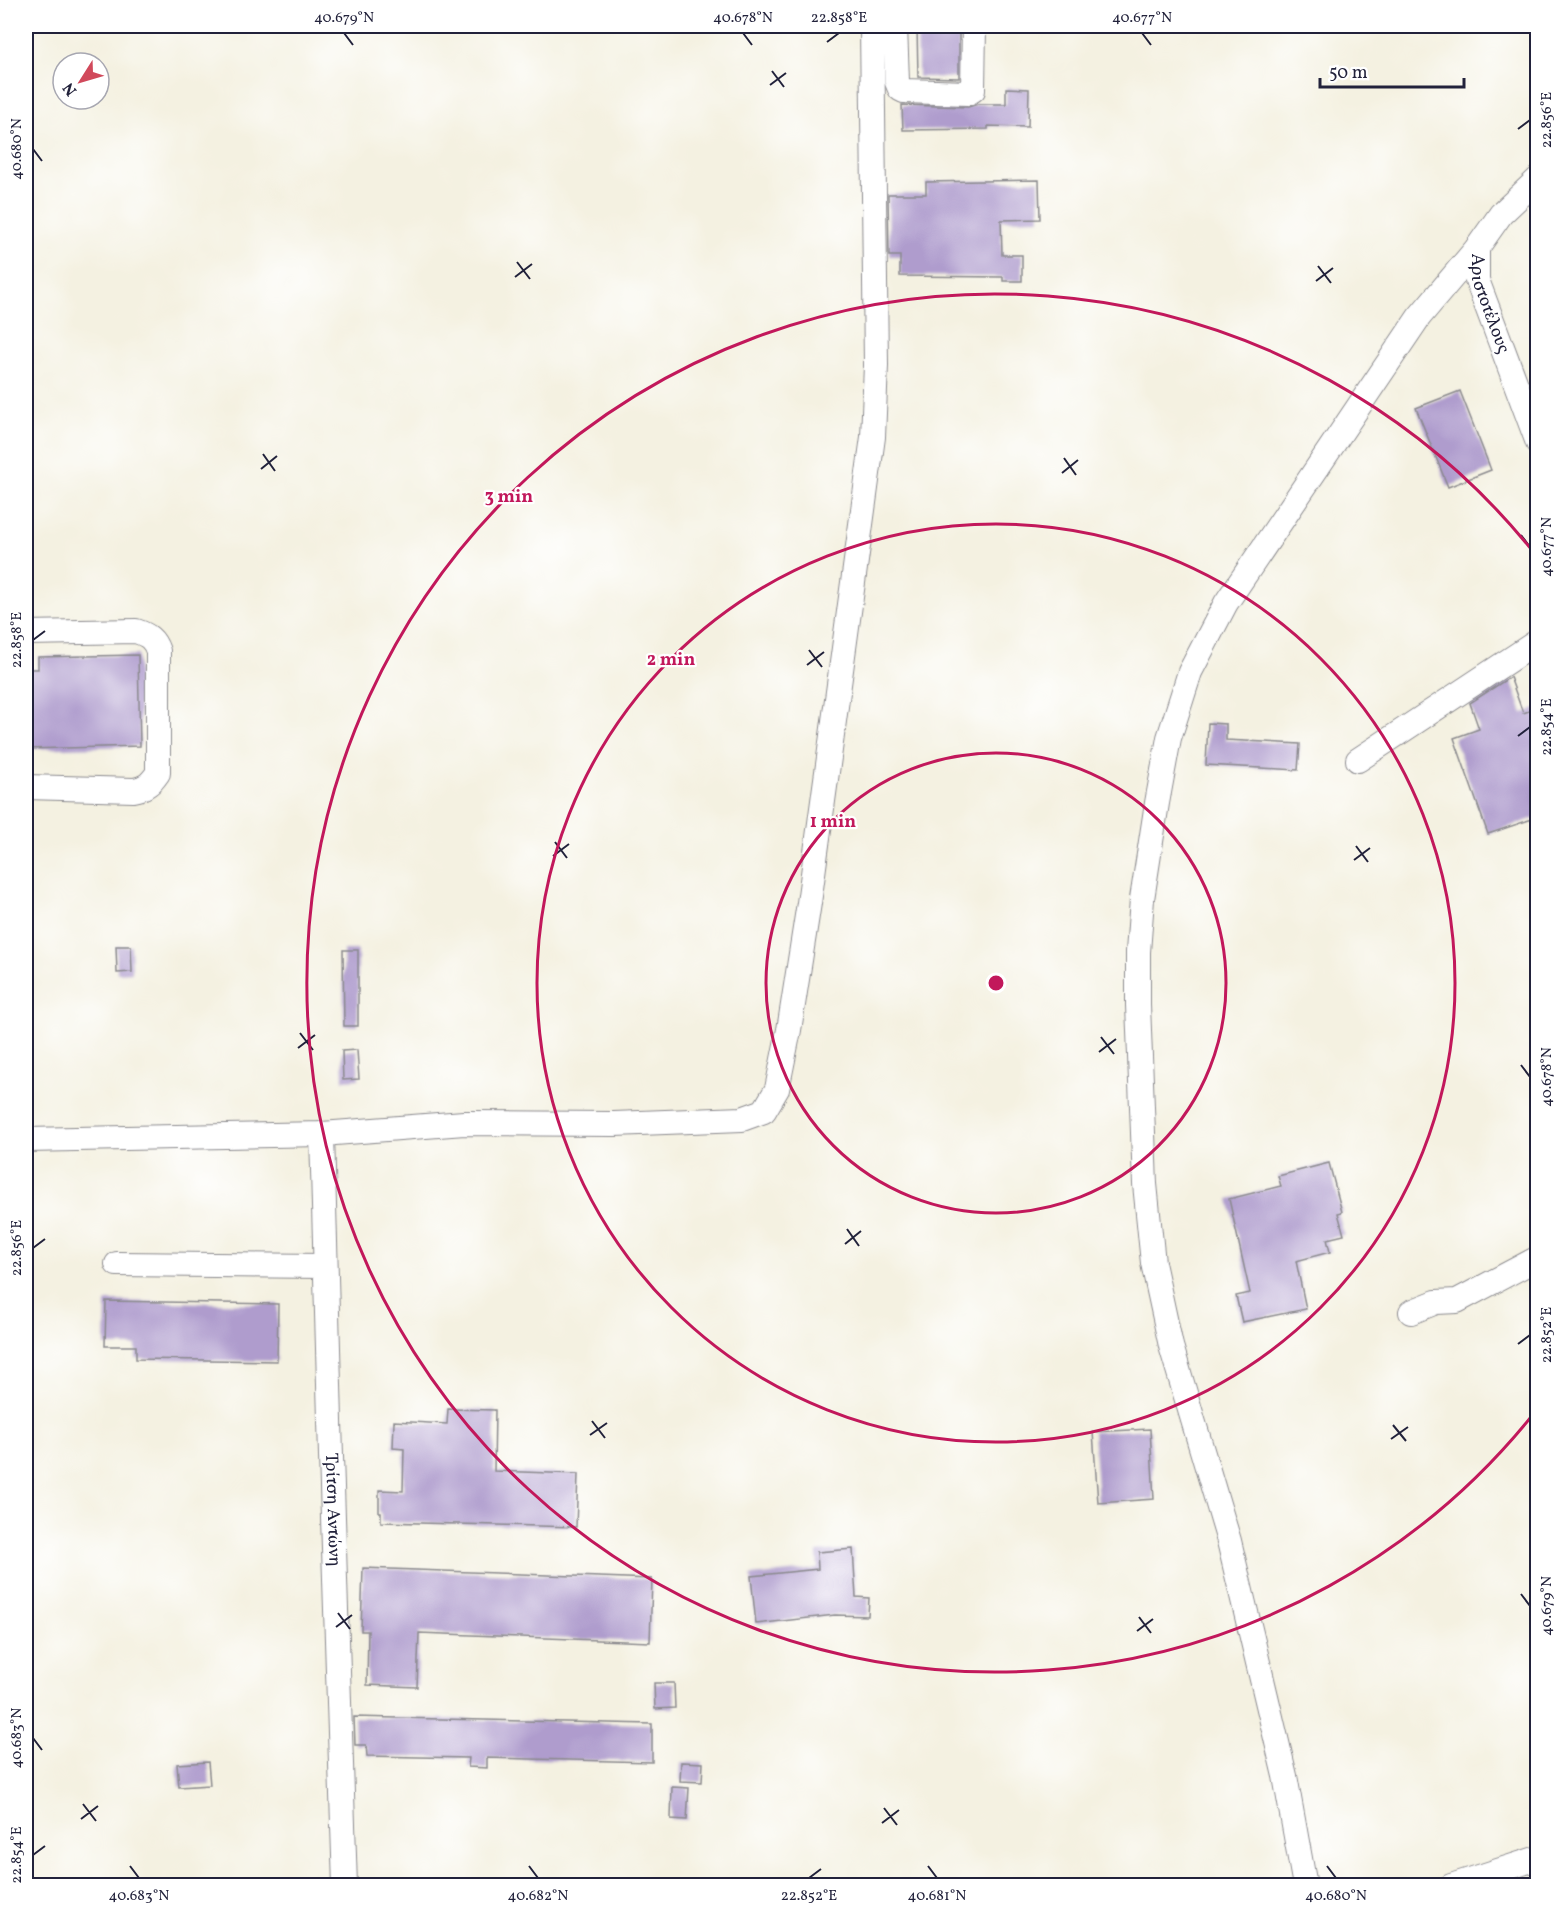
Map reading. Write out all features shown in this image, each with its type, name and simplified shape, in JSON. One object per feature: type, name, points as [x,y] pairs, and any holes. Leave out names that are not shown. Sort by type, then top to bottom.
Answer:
[{"type":"street","points":[[26,1140],[322,1134],[464,1123],[614,1124],[742,1119],[764,1111],[777,1089],[789,1030],[809,903],[873,437],[876,365],[872,26]]},
{"type":"street","points":[[896,26],[897,82],[900,89],[968,93],[973,90],[974,26]]},
{"type":"street","name":"Αριστοτέλους","points":[[1538,179],[1501,214],[1477,248],[1477,280],[1538,443]]},
{"type":"street","points":[[1305,1886],[1285,1776],[1229,1540],[1171,1347],[1153,1263],[1145,1184],[1138,1005],[1138,952],[1142,899],[1169,738],[1190,672],[1226,603],[1419,317],[1477,248]]},
{"type":"street","points":[[26,633],[136,631],[148,636],[156,643],[158,651],[158,773],[144,788],[134,790],[26,787]]},
{"type":"street","points":[[1358,760],[1538,641]]},
{"type":"street","name":"Τρίτση Αντώνη","points":[[322,1134],[345,1886]]},
{"type":"street","points":[[1411,1312],[1436,1302],[1457,1301],[1538,1258]]},
{"type":"street","points":[[117,1264],[325,1266]]},
{"type":"street","points":[[1451,1886],[1538,1858]]},
{"type":"building","points":[[917,26],[959,26],[959,78],[918,77]]},
{"type":"building","points":[[1006,88],[1029,89],[1028,127],[988,126],[988,129],[903,130],[902,105],[968,107],[978,104],[1006,104]]},
{"type":"building","points":[[1039,180],[1040,219],[1001,220],[1002,255],[1022,255],[1022,281],[1003,281],[1003,277],[900,276],[900,256],[889,256],[888,194],[926,194],[926,182]]},
{"type":"building","points":[[1460,391],[1491,470],[1448,487],[1416,408]]},
{"type":"building","points":[[138,655],[140,746],[26,749],[26,669],[38,669],[38,657]]},
{"type":"building","points":[[1510,677],[1523,713],[1538,708],[1538,817],[1488,834],[1454,738],[1479,729],[1470,703]]},
{"type":"building","points":[[1208,723],[1226,724],[1226,740],[1300,744],[1298,770],[1206,765]]},
{"type":"building","points":[[116,946],[131,946],[132,972],[117,973]]},
{"type":"building","points":[[343,950],[358,950],[358,1026],[344,1026]]},
{"type":"building","points":[[357,1050],[359,1079],[343,1080],[342,1051]]},
{"type":"building","points":[[1329,1163],[1342,1212],[1338,1213],[1344,1235],[1327,1239],[1330,1252],[1296,1261],[1306,1309],[1242,1322],[1236,1296],[1250,1293],[1229,1199],[1281,1186],[1278,1176]]},
{"type":"building","points":[[106,1301],[278,1304],[277,1361],[136,1359],[136,1346],[105,1346]]},
{"type":"building","points":[[448,1409],[495,1410],[494,1471],[578,1474],[576,1527],[381,1522],[379,1490],[403,1491],[404,1449],[393,1448],[394,1421],[447,1424]]},
{"type":"building","points":[[1150,1429],[1154,1499],[1098,1503],[1093,1432]]},
{"type":"building","points":[[853,1549],[856,1597],[869,1598],[868,1616],[835,1615],[756,1624],[751,1576],[818,1569],[817,1552]]},
{"type":"building","points":[[363,1568],[652,1579],[650,1642],[419,1633],[417,1687],[367,1685],[368,1631],[361,1631]]},
{"type":"building","points":[[654,1683],[674,1683],[675,1708],[655,1709]]},
{"type":"building","points":[[354,1717],[652,1724],[652,1762],[487,1758],[487,1768],[468,1767],[469,1758],[367,1756],[366,1745],[355,1745]]},
{"type":"building","points":[[208,1762],[210,1785],[179,1787],[177,1764]]},
{"type":"building","points":[[681,1762],[703,1763],[702,1782],[680,1781]]},
{"type":"building","points":[[672,1787],[689,1788],[687,1820],[671,1819]]}]
